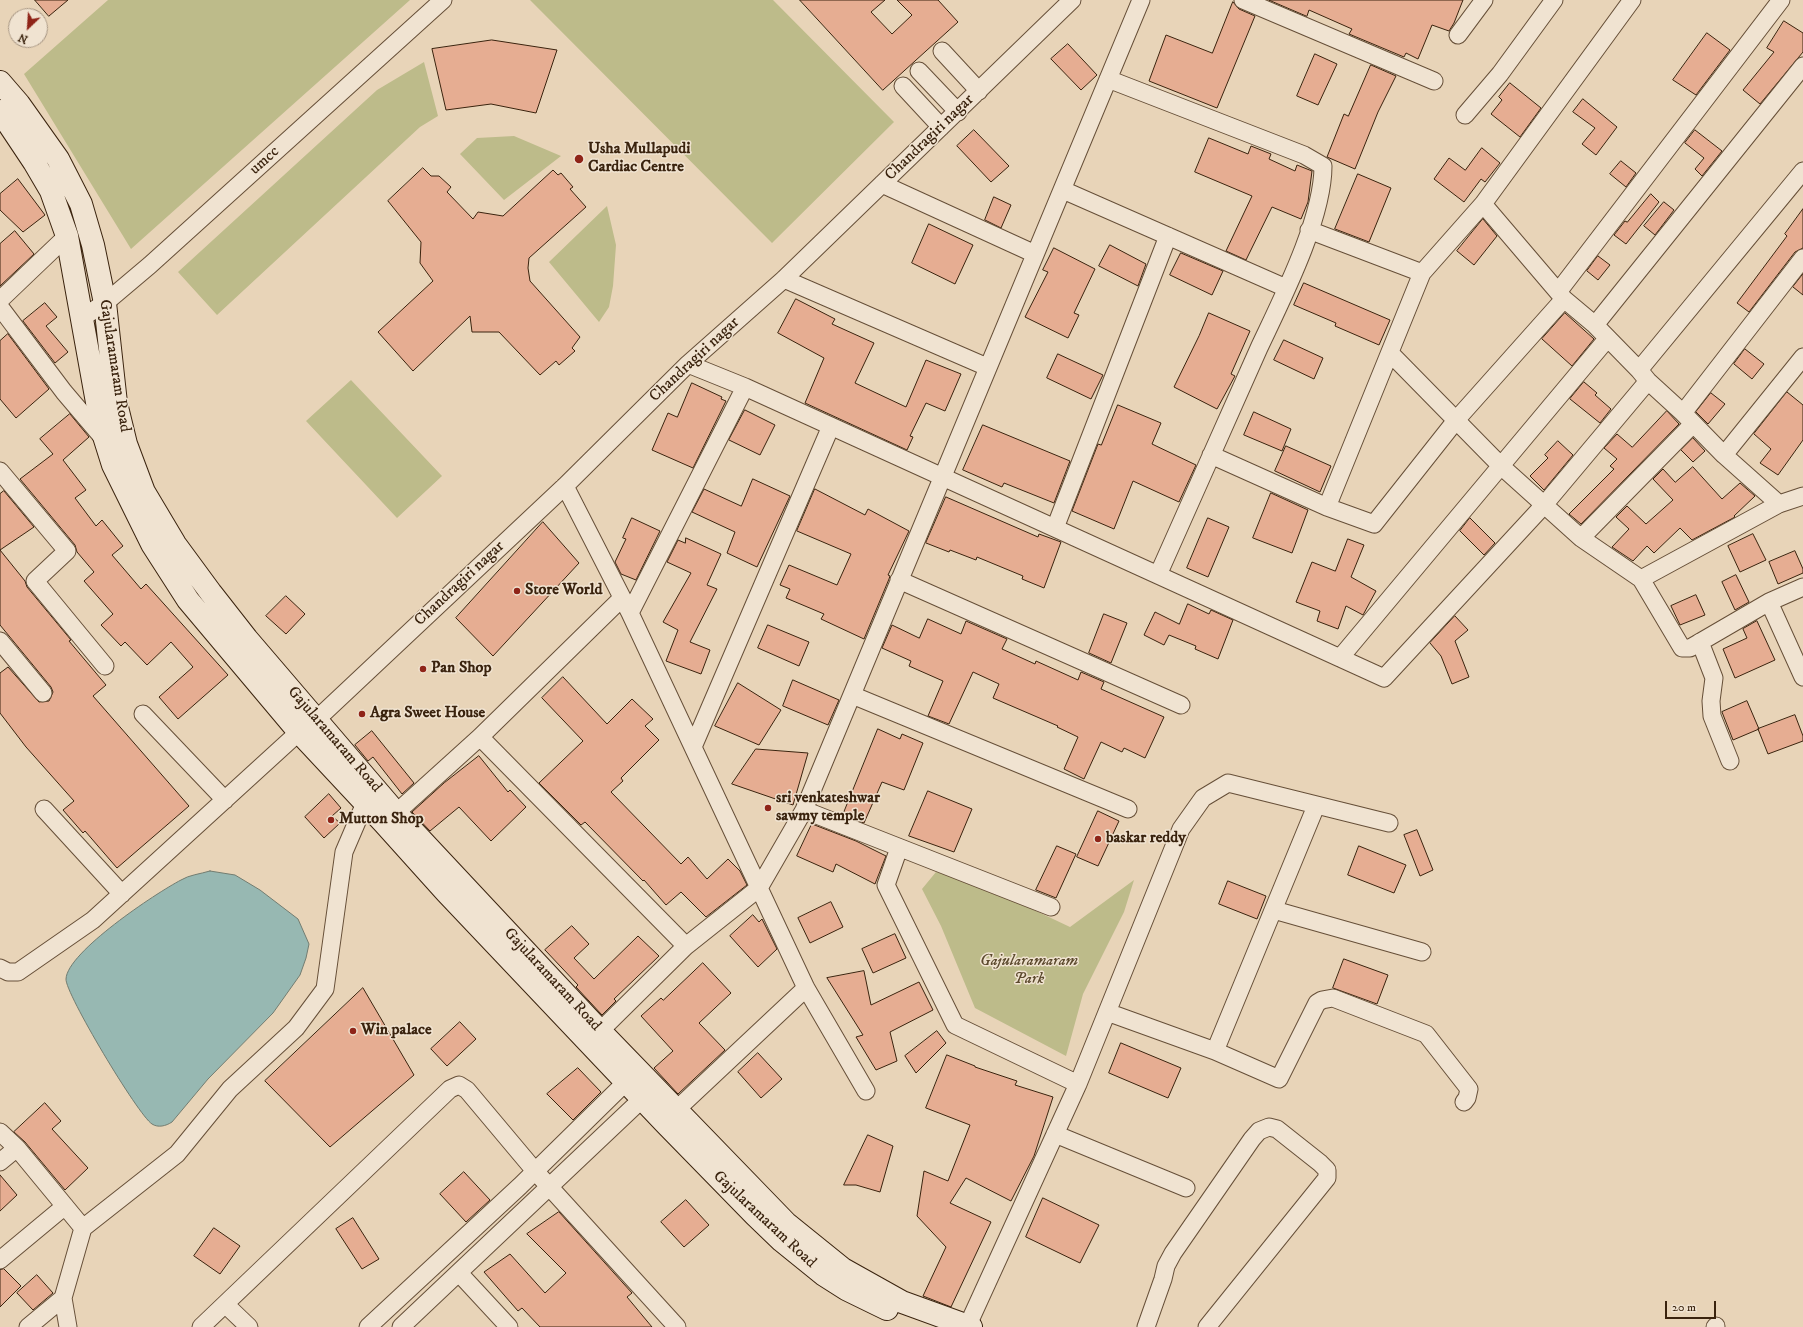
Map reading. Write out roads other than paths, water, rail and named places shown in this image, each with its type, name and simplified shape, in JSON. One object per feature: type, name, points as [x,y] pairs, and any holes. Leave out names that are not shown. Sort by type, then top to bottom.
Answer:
[{"type":"main road","name":"Gajularamaram Road","points":[[0,82],[19,104],[58,159],[81,204],[93,246],[105,303],[116,403],[126,444],[144,492],[175,544],[211,593],[247,639],[396,814],[600,1031],[786,1223],[843,1269],[902,1302],[968,1326]]},
{"type":"main road","name":"Gajularamaram Road","points":[[0,111],[34,162],[51,192],[67,236],[83,317],[102,430],[113,465],[127,497],[152,544],[188,600],[299,732],[507,958],[755,1215],[782,1241],[824,1275],[866,1299],[932,1327]]},
{"type":"street","name":"umcc","points":[[83,317],[105,303],[443,0]]},
{"type":"street","name":"Chandragiri nagar","points":[[316,720],[565,486],[688,364],[784,279],[1072,0]]},
{"type":"street","points":[[600,1031],[686,946],[759,888],[804,810],[987,367],[1141,0]]},
{"type":"street","points":[[1243,0],[1434,81]]},
{"type":"street","points":[[1458,35],[1484,0]]},
{"type":"street","points":[[1465,115],[1500,74],[1554,0]]},
{"type":"street","points":[[1327,507],[1422,273],[1483,204],[1632,0]]},
{"type":"street","points":[[1212,455],[1327,507],[1374,524],[1457,419],[1561,296],[1781,0]]},
{"type":"street","points":[[942,51],[979,91]]},
{"type":"street","points":[[1595,325],[1803,66]]},
{"type":"street","points":[[919,71],[958,112]]},
{"type":"street","points":[[1108,79],[1304,155],[1323,166],[1323,183],[1309,230],[1286,288],[1158,575]]},
{"type":"street","points":[[903,86],[941,128]]},
{"type":"street","points":[[688,364],[745,387],[1384,678],[1544,505],[1803,171]]},
{"type":"street","points":[[882,184],[1035,254]]},
{"type":"street","points":[[1062,190],[1286,288]]},
{"type":"street","points":[[1483,204],[1561,296],[1595,325],[1607,340],[1724,455],[1779,504]]},
{"type":"street","points":[[1309,230],[1422,273]]},
{"type":"street","points":[[0,299],[67,236]]},
{"type":"street","points":[[1055,528],[1168,236]]},
{"type":"street","points":[[1581,538],[1688,419],[1803,258]]},
{"type":"street","points":[[784,279],[987,367]]},
{"type":"street","points":[[0,307],[64,392],[106,442]]},
{"type":"street","points":[[1340,658],[1607,340]]},
{"type":"street","points":[[1390,353],[1457,419],[1501,466],[1544,505],[1581,538],[1641,579],[1682,648],[1690,648],[1769,602],[1803,587]]},
{"type":"street","points":[[1724,455],[1803,357]]},
{"type":"street","points":[[396,814],[626,605],[745,387]]},
{"type":"street","points":[[693,747],[831,426]]},
{"type":"street","points":[[0,471],[67,551],[35,581],[105,666]]},
{"type":"street","points":[[565,486],[626,605],[806,988],[866,1091]]},
{"type":"street","points":[[1641,579],[1779,504],[1803,496]]},
{"type":"street","points":[[899,580],[1182,705]]},
{"type":"street","points":[[1769,602],[1803,677]]},
{"type":"street","points":[[0,641],[42,693]]},
{"type":"street","points":[[1700,642],[1714,678],[1712,716],[1730,761]]},
{"type":"street","points":[[852,695],[1128,809]]},
{"type":"street","points":[[143,714],[225,800]]},
{"type":"street","points":[[0,968],[8,972],[18,972],[93,920],[299,732]]},
{"type":"street","points":[[480,737],[686,946]]},
{"type":"street","points":[[968,1326],[1078,1084],[1182,829],[1203,798],[1228,783],[1389,824]]},
{"type":"street","points":[[68,1327],[63,1298],[83,1228],[177,1154],[230,1089],[296,1028],[325,990],[344,852],[365,803]]},
{"type":"street","points":[[1215,1051],[1316,806]]},
{"type":"street","points":[[44,809],[122,894]]},
{"type":"street","points":[[804,810],[1051,907]]},
{"type":"street","points":[[899,848],[886,885],[954,1025],[1078,1084]]},
{"type":"street","points":[[1274,910],[1422,952]]},
{"type":"street","points":[[676,1110],[806,988]]},
{"type":"street","points":[[1107,1012],[1215,1051],[1279,1079],[1316,1003],[1333,998],[1426,1034],[1469,1089],[1467,1098],[1464,1102]]},
{"type":"street","points":[[368,1327],[535,1171],[626,1082]]},
{"type":"street","points":[[201,1327],[450,1089],[459,1085],[467,1090],[535,1171],[550,1185],[677,1327]]},
{"type":"street","points":[[401,1327],[642,1099]]},
{"type":"street","points":[[1146,1327],[1166,1266],[1173,1253],[1252,1139],[1259,1131],[1269,1127],[1277,1129],[1320,1163],[1327,1170],[1327,1178],[1207,1327]]},
{"type":"street","points":[[0,1132],[17,1148],[83,1228]]},
{"type":"street","points":[[1055,1134],[1186,1188]]},
{"type":"street","points":[[0,1162],[17,1148]]},
{"type":"street","points":[[0,1260],[64,1206]]},
{"type":"street","points":[[459,1273],[509,1327]]},
{"type":"street","points":[[28,1327],[63,1298]]},
{"type":"street","points":[[225,1304],[249,1327]]},
{"type":"water","points":[[210,871],[235,875],[260,890],[298,919],[309,944],[300,975],[273,1013],[208,1079],[172,1122],[157,1126],[152,1124],[144,1116],[118,1078],[89,1029],[69,989],[66,979],[70,968],[81,954],[114,924],[184,878]]},
{"type":"place","name":"Usha Mullapudi Cardiac Centre","points":[[579,159]]},
{"type":"place","name":"Store World","points":[[517,591]]},
{"type":"place","name":"Pan Shop","points":[[423,669]]},
{"type":"place","name":"Agra Sweet House","points":[[362,714]]},
{"type":"place","name":"sri venkateshwar sawmy temple","points":[[768,808]]},
{"type":"place","name":"Mutton Shop","points":[[331,820]]},
{"type":"place","name":"baskar reddy","points":[[1098,839]]},
{"type":"place","name":"Win palace","points":[[353,1031]]},
{"type":"park label","name":"Gajularamaram Park","points":[[1029,971]]}]
